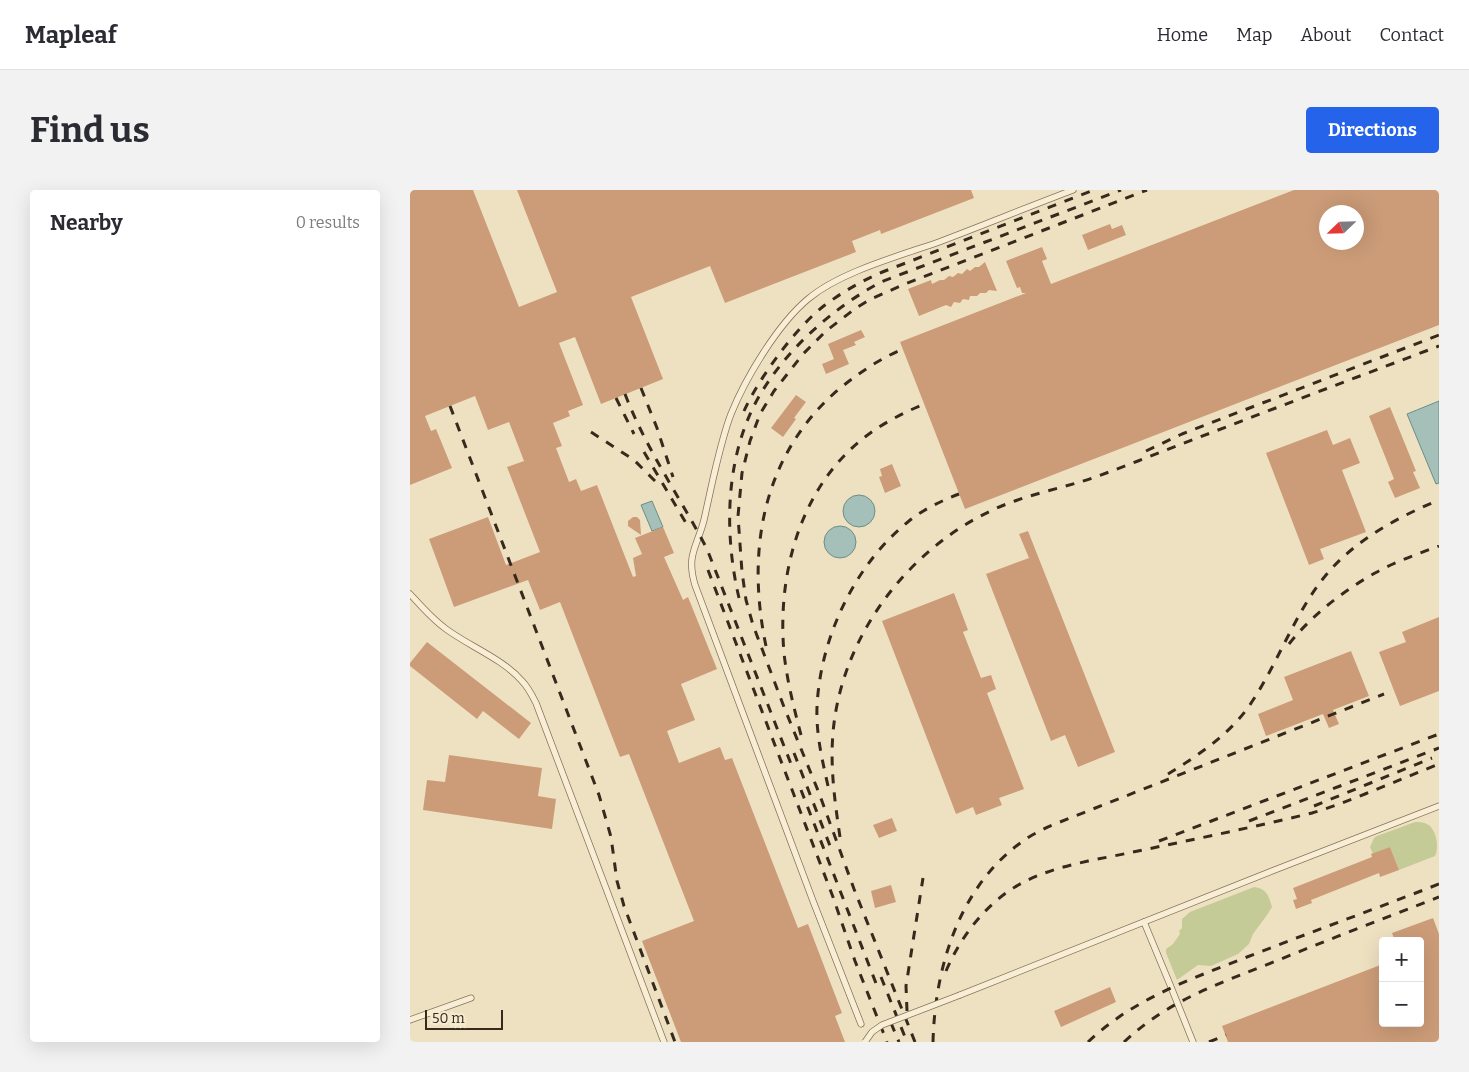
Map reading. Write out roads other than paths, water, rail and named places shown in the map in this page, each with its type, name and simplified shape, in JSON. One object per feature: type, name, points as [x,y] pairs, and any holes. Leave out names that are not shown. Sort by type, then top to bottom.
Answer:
[{"type":"lane","points":[[861,1024],[692,576],[691,559],[704,522],[722,443],[731,413],[754,368],[798,308],[820,290],[844,277],[1073,190]]},
{"type":"lane","points":[[410,594],[445,628],[503,665],[522,681],[529,690],[536,703],[570,790],[664,1042]]},
{"type":"lane","points":[[865,1042],[872,1032],[882,1025],[1439,806]]},
{"type":"lane","points":[[1144,922],[1192,1042]]},
{"type":"lane","points":[[410,1020],[471,998]]},
{"type":"water","points":[[1439,401],[1439,483],[1436,484],[1407,414]]},
{"type":"water","points":[[859,495],[870,500],[875,511],[870,522],[859,527],[848,522],[843,511],[848,500]]},
{"type":"water","points":[[652,501],[663,527],[652,531],[641,505]]},
{"type":"water","points":[[840,526],[851,531],[856,542],[851,553],[840,558],[829,553],[824,542],[829,531]]},
{"type":"railway","points":[[744,411],[779,354],[802,326],[825,305],[847,290],[885,271],[1094,190]]},
{"type":"railway","points":[[739,598],[731,552],[730,528],[732,480],[736,457],[742,434],[751,412],[762,392],[789,355],[824,321],[862,293],[881,282],[1121,190]]},
{"type":"railway","points":[[915,1042],[784,707],[753,625],[746,600],[738,516],[742,473],[750,441],[760,414],[774,391],[803,354],[826,331],[856,308],[905,284],[1147,190]]},
{"type":"railway","points":[[1146,451],[1182,434],[1439,335]]},
{"type":"railway","points":[[840,837],[836,811],[832,746],[839,697],[850,662],[865,629],[885,599],[909,571],[935,546],[965,525],[1007,504],[1102,475],[1439,346]]},
{"type":"railway","points":[[766,646],[760,610],[758,575],[760,540],[766,507],[777,474],[792,444],[813,415],[839,389],[869,367],[903,349]]},
{"type":"railway","points":[[641,388],[657,428],[673,477]]},
{"type":"railway","points":[[625,394],[653,454],[707,549],[793,769]]},
{"type":"railway","points":[[616,398],[634,434]]},
{"type":"railway","points":[[801,735],[787,674],[783,623],[789,563],[798,534],[809,506],[824,481],[843,457],[879,427],[924,404]]},
{"type":"railway","points":[[450,406],[599,795],[611,837],[617,881],[624,906],[675,1042]]},
{"type":"railway","points":[[591,432],[634,460],[656,482]]},
{"type":"railway","points":[[644,452],[686,523]]},
{"type":"railway","points":[[828,786],[818,737],[817,707],[825,655],[833,629],[844,604],[872,558],[890,539],[909,521],[921,513],[939,502],[959,494]]},
{"type":"railway","points":[[1168,774],[1200,753],[1239,719],[1258,693],[1294,624],[1314,591],[1338,562],[1378,531],[1408,514],[1439,500]]},
{"type":"railway","points":[[1289,644],[1329,604],[1351,588],[1390,565],[1439,546]]},
{"type":"railway","points":[[708,570],[887,1042]]},
{"type":"railway","points":[[933,1042],[939,983],[946,954],[956,927],[969,901],[1005,855],[1029,837],[1044,829],[1384,694]]},
{"type":"railway","points":[[1159,841],[1439,734]]},
{"type":"railway","points":[[1249,821],[1439,748]]},
{"type":"railway","points":[[794,753],[832,851]]},
{"type":"railway","points":[[1314,806],[1432,758]]},
{"type":"railway","points":[[946,971],[958,947],[983,913],[1015,887],[1044,873],[1075,864],[1312,813],[1345,802],[1439,764]]},
{"type":"railway","points":[[801,790],[879,991]]},
{"type":"railway","points":[[907,1011],[906,986],[923,878]]},
{"type":"railway","points":[[1088,1042],[1105,1027],[1143,1002],[1184,982],[1439,884]]},
{"type":"railway","points":[[1124,1042],[1159,1014],[1196,994],[1439,897]]},
{"type":"railway","points":[[881,977],[907,1042]]},
{"type":"railway","points":[[891,1023],[899,1042]]},
{"type":"railway","points":[[1209,1042],[1226,1035]]}]
